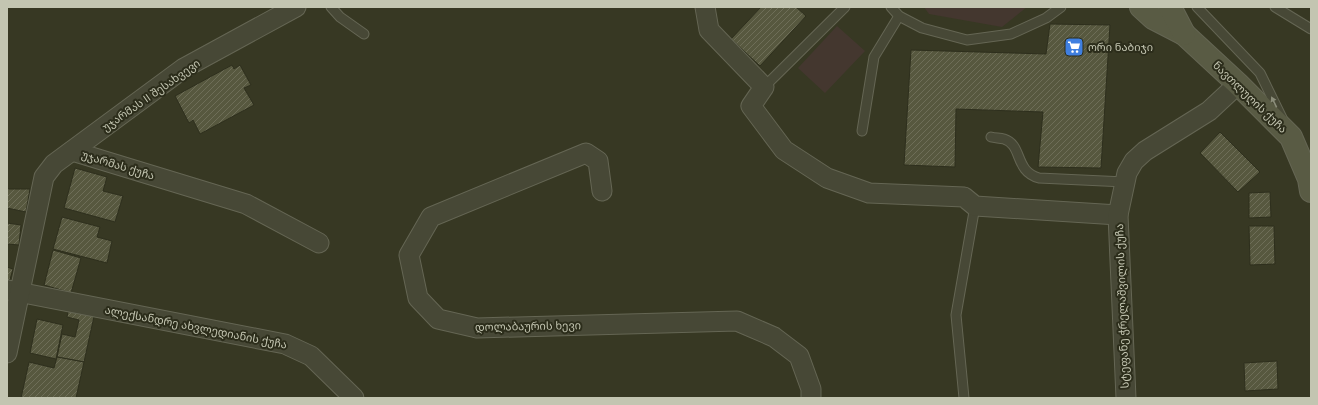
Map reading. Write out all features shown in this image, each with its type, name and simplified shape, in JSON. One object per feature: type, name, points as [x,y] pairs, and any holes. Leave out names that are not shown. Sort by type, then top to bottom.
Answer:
[{"type":"main road","name":"ნავთლუღის ქუჩა","points":[[1141,7],[1153,18],[1184,34],[1238,84],[1291,137],[1310,183]]},
{"type":"main road","name":"ნავთლუღის ქუჩა","points":[[1170,7],[1184,34]]},
{"type":"street","name":"უჯარმას II შესახვევი","points":[[72,151],[184,68],[296,7]]},
{"type":"street","points":[[705,7],[709,30],[764,87]]},
{"type":"street","name":"სტეფანე ჭრელაშვილის ქუჩა","points":[[1126,398],[1118,215],[1127,173],[1134,161],[1145,151],[1209,111],[1238,84]]},
{"type":"street","name":"სტეფანე ჭრელაშვილის ქუჩა","points":[[764,87],[751,106],[784,150],[827,178],[869,193],[964,197],[975,206],[1118,215]]},
{"type":"street","name":"უჯარმას ქუჩა","points":[[7,353],[13,291],[44,178],[54,164],[72,151],[246,204],[319,243]]},
{"type":"street","name":"დოლაბაურის ხევი","points":[[602,191],[598,160],[586,153],[431,217],[410,254],[418,298],[438,319],[477,328],[737,321],[774,337],[799,356],[812,389],[811,398]]},
{"type":"street","name":"ალექსანდრე ახვლედიანის ქუჩა","points":[[13,291],[285,344],[311,356],[354,398]]},
{"type":"lane","points":[[331,7],[340,17],[364,34]]},
{"type":"lane","points":[[764,87],[845,7]]},
{"type":"lane","points":[[891,7],[899,16],[922,28],[968,40],[1011,34],[1046,18],[1061,7]]},
{"type":"lane","points":[[1197,7],[1260,73],[1291,137]]},
{"type":"lane","points":[[1275,7],[1311,29]]},
{"type":"lane","points":[[862,131],[874,57],[899,16]]},
{"type":"lane","points":[[991,138],[1004,139],[1010,142],[1023,168],[1030,175],[1039,178],[1125,182]]},
{"type":"lane","points":[[964,398],[956,315],[975,206]]},
{"type":"shaded area","points":[[924,7],[1027,7],[1002,27],[929,14]]},
{"type":"shaded area","points":[[837,26],[865,51],[825,93],[798,68]]},
{"type":"building","points":[[761,7],[796,7],[806,16],[760,66],[731,39]]},
{"type":"building","points":[[1050,24],[1110,25],[1101,168],[1038,167],[1043,112],[956,109],[955,167],[904,165],[911,50],[1046,54]]},
{"type":"building","points":[[232,65],[234,69],[240,65],[251,85],[244,88],[254,105],[200,134],[193,120],[189,123],[175,96]]},
{"type":"building","points":[[1220,132],[1260,172],[1238,192],[1200,153]]},
{"type":"building","points":[[75,168],[107,177],[103,191],[123,196],[115,222],[64,208]]},
{"type":"building","points":[[7,189],[30,189],[26,212],[7,208]]},
{"type":"building","points":[[1270,192],[1271,217],[1249,218],[1249,193]]},
{"type":"building","points":[[62,217],[100,227],[97,237],[112,241],[107,263],[53,249]]},
{"type":"building","points":[[7,223],[21,225],[19,245],[7,244]]},
{"type":"building","points":[[1249,226],[1274,226],[1275,264],[1250,265]]},
{"type":"building","points":[[53,250],[81,258],[71,293],[44,285]]},
{"type":"building","points":[[7,267],[13,269],[9,283],[7,283]]},
{"type":"building","points":[[69,307],[95,312],[84,362],[57,357],[62,334],[75,337],[79,320],[67,317]]},
{"type":"building","points":[[37,319],[63,325],[56,359],[30,353]]},
{"type":"building","points":[[57,357],[84,362],[76,398],[21,398],[29,362],[54,368]]},
{"type":"building","points":[[1277,361],[1278,389],[1245,391],[1244,363]]},
{"type":"place","name":"ორი ნაბიჯი","points":[[1074,47]]}]
